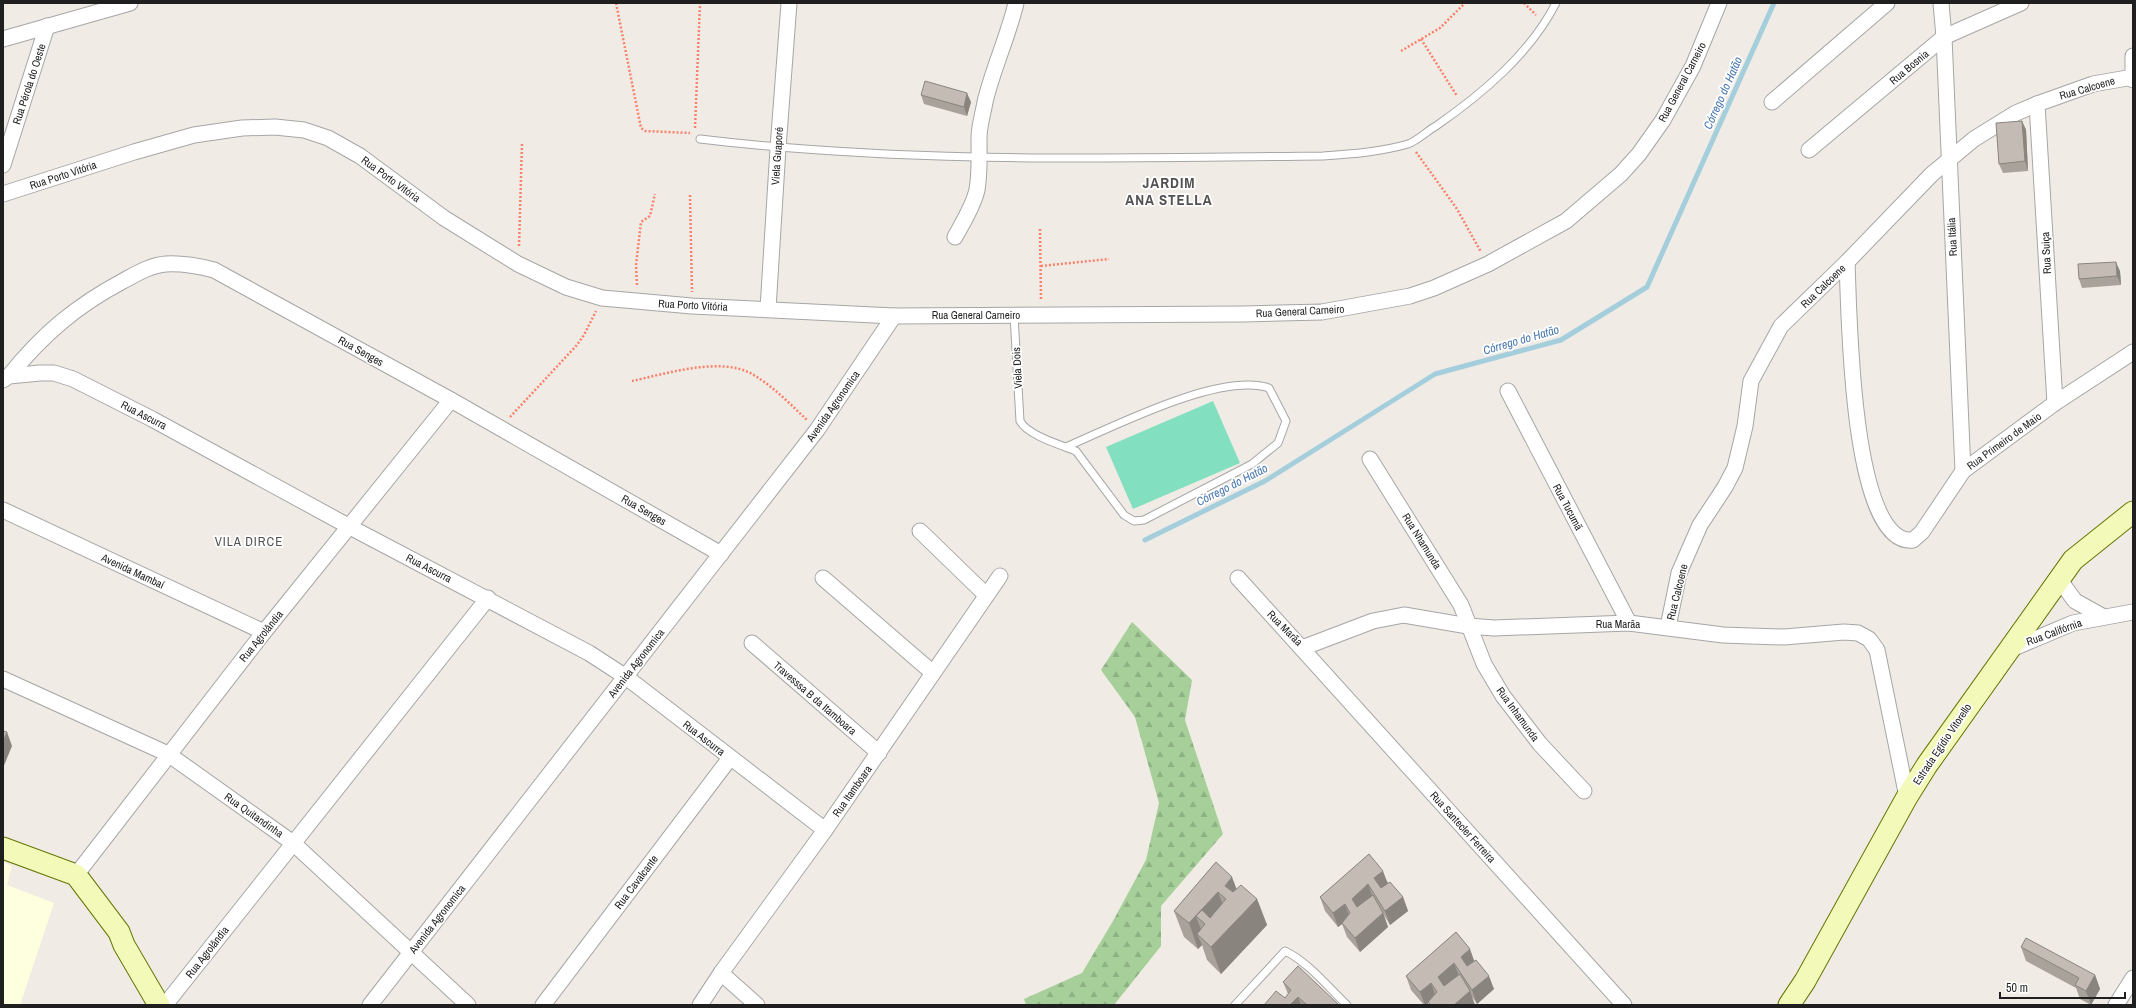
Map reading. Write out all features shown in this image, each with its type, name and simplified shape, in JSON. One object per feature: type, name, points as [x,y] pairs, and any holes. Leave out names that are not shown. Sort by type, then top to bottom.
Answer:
[{"type":"street","name":"Rua Pérola do Oeste","points":[[3,39],[130,3]]},
{"type":"street","name":"Viela Guaporé","points":[[768,309],[789,3]]},
{"type":"street","points":[[955,237],[971,208],[976,192],[980,156],[979,138],[986,100],[1010,27],[1016,3]]},
{"type":"street","name":"Rua General Carneiro","points":[[768,309],[894,316],[1322,312],[1410,296],[1488,264],[1566,221],[1621,174],[1639,154],[1663,120],[1683,86],[1719,3]]},
{"type":"street","points":[[1772,102],[1887,3]]},
{"type":"street","name":"Rua Itália","points":[[1941,3],[1944,37],[1948,158],[1963,471]]},
{"type":"street","name":"Rua Bosnia","points":[[1809,150],[1944,37],[2021,3]]},
{"type":"street","name":"Rua Pérola do Oeste","points":[[3,165],[47,26]]},
{"type":"street","points":[[2133,56],[2133,80]]},
{"type":"street","name":"Rua Calcoene","points":[[1668,626],[1679,573],[1700,525],[1725,487],[1735,468],[1745,426],[1751,381],[1781,326],[1848,262],[1899,206],[1948,158],[1993,126],[2037,104],[2094,84],[2133,77]]},
{"type":"street","name":"Rua Suiça","points":[[2037,104],[2054,403]]},
{"type":"street","name":"Rua Porto Vitória","points":[[3,194],[134,152],[194,135],[242,128],[275,127],[304,130],[328,138],[360,156],[444,218],[518,264],[566,287],[602,298],[638,302],[768,309]]},
{"type":"street","name":"Rua Primeiro de Maio","points":[[1848,262],[1853,382],[1859,438],[1868,481],[1883,521],[1894,535],[1907,541],[1917,538],[1963,471],[2054,403],[2133,352]]},
{"type":"street","name":"Rua Senges","points":[[6,378],[34,346],[51,330],[97,295],[139,272],[164,264],[192,265],[214,270],[451,400],[721,554]]},
{"type":"street","name":"Avenida Agronomica","points":[[370,1005],[817,430],[894,316]]},
{"type":"street","name":"Rua Ascurra","points":[[6,378],[54,373],[73,379],[152,419],[350,527],[488,598],[589,654],[626,677],[825,830]]},
{"type":"street","name":"Rua Tucumã","points":[[1508,391],[1629,623]]},
{"type":"street","name":"Rua Agrolândia","points":[[76,875],[168,754],[264,632],[451,400]]},
{"type":"street","name":"Rua Nhamunda","points":[[1370,459],[1454,593],[1461,605],[1468,626]]},
{"type":"street","name":"Avenida Mambaí","points":[[3,510],[264,632]]},
{"type":"street","name":"Estrada Egídio Vitorello","points":[[1789,1005],[1805,981],[1907,797],[1927,765],[2073,560],[2133,512]]},
{"type":"street","points":[[920,531],[986,595]]},
{"type":"street","name":"Rua Itamboara","points":[[700,1005],[825,830],[1000,576]]},
{"type":"street","points":[[823,578],[933,673]]},
{"type":"street","name":"Rua Marãa","points":[[1238,578],[1302,648],[1388,617],[1404,615],[1468,626],[1494,628],[1629,623],[1668,626],[1723,635],[1803,636],[1844,632],[1864,635],[1873,643],[1877,650],[1907,797]]},
{"type":"street","name":"Rua Califórnia","points":[[2058,579],[2075,600],[2102,616]]},
{"type":"street","name":"Rua Agrolândia","points":[[165,1005],[292,843],[488,598]]},
{"type":"street","name":"Rua Califórnia","points":[[2007,651],[2053,630],[2102,616],[2133,612]]},
{"type":"street","name":"Rua Inhamunda","points":[[1468,626],[1484,664],[1503,696],[1540,744],[1584,791]]},
{"type":"street","name":"Travesssa B da Itamboara","points":[[752,643],[879,752]]},
{"type":"street","name":"Rua Santecler Ferreira","points":[[1302,648],[1624,1005]]},
{"type":"street","name":"Rua Quitandinha","points":[[3,678],[168,754],[292,843],[468,1005]]},
{"type":"street","name":"Rua Cavalcante","points":[[543,1005],[730,758]]},
{"type":"street","points":[[3,848],[76,875],[119,932],[124,945],[159,1005]]},
{"type":"street","points":[[721,974],[757,1005]]},
{"type":"street","points":[[2116,1005],[2133,978]]},
{"type":"lane","points":[[700,139],[778,148],[980,156],[1324,156],[1372,152],[1410,144],[1464,107],[1508,67],[1546,23],[1556,3]]},
{"type":"lane","name":"Viela Dois","points":[[1014,315],[1020,420],[1023,426],[1029,431],[1066,447]]},
{"type":"lane","points":[[1243,384],[1257,384],[1269,388],[1286,421],[1278,443],[1252,464],[1144,520],[1134,521],[1124,515],[1076,451],[1066,447],[1191,395],[1243,384]]},
{"type":"lane","points":[[1235,1005],[1285,951],[1292,954],[1347,1005]]},
{"type":"path","points":[[616,3],[642,128],[645,131],[695,133],[700,3]]},
{"type":"path","points":[[1401,51],[1450,20],[1465,3]]},
{"type":"path","points":[[1421,39],[1464,107]]},
{"type":"path","points":[[518,264],[522,143]]},
{"type":"path","points":[[1410,144],[1457,209],[1488,264]]},
{"type":"path","points":[[638,302],[636,265],[641,222],[650,216],[655,194]]},
{"type":"path","points":[[690,195],[692,306]]},
{"type":"path","points":[[1040,229],[1042,315]]},
{"type":"path","points":[[1041,266],[1109,259]]},
{"type":"path","points":[[499,428],[577,345],[584,335],[602,298]]},
{"type":"path","points":[[632,381],[690,370],[723,366],[751,374],[777,392],[817,430]]},
{"type":"shaded area","points":[[3,862],[12,866],[7,885],[54,903],[20,1005],[3,1005]]},
{"type":"green space","points":[[1213,401],[1240,463],[1133,509],[1106,447]]},
{"type":"green space","points":[[1132,622],[1192,680],[1185,720],[1223,834],[1161,906],[1161,946],[1114,1005],[1026,1005],[1024,999],[1082,973],[1113,921],[1146,860],[1159,803],[1135,717],[1101,670]]},
{"type":"building","points":[[925,81],[967,93],[964,107],[921,95]]},
{"type":"building","points":[[2022,121],[2025,161],[1999,164],[1996,123]]},
{"type":"building","points":[[2116,262],[2117,276],[2079,279],[2078,264]]},
{"type":"building","points":[[3,731],[7,732],[3,742]]},
{"type":"building","points":[[1369,854],[1383,871],[1374,878],[1381,888],[1390,882],[1403,897],[1385,911],[1368,884],[1352,899],[1357,907],[1373,895],[1383,913],[1355,938],[1342,923],[1350,913],[1345,904],[1333,913],[1320,897]]},
{"type":"building","points":[[1216,862],[1232,877],[1225,886],[1233,892],[1241,885],[1257,899],[1211,947],[1197,934],[1205,924],[1196,916],[1202,910],[1210,918],[1226,899],[1218,892],[1189,923],[1174,911]]},
{"type":"building","points":[[1456,932],[1470,949],[1461,957],[1467,966],[1476,960],[1489,976],[1472,990],[1454,963],[1438,977],[1444,986],[1460,974],[1470,991],[1454,1005],[1431,1005],[1428,1002],[1437,992],[1431,983],[1420,992],[1406,976]]},
{"type":"building","points":[[2026,938],[2095,975],[2086,991],[2075,985],[2079,978],[2021,947]]},
{"type":"building","points":[[1298,966],[1339,1005],[1307,1005],[1298,997],[1290,1005],[1264,1005],[1276,991],[1285,998],[1291,990],[1283,982]]},
{"type":"waterway","name":"Córrego do Hatão","points":[[1145,540],[1265,481],[1435,374],[1561,340],[1647,287],[1774,3]]},
{"type":"district","name":"JARDIM ANA STELLA","points":[[1169,192]]},
{"type":"district","name":"VILA DIRCE","points":[[249,541]]}]
